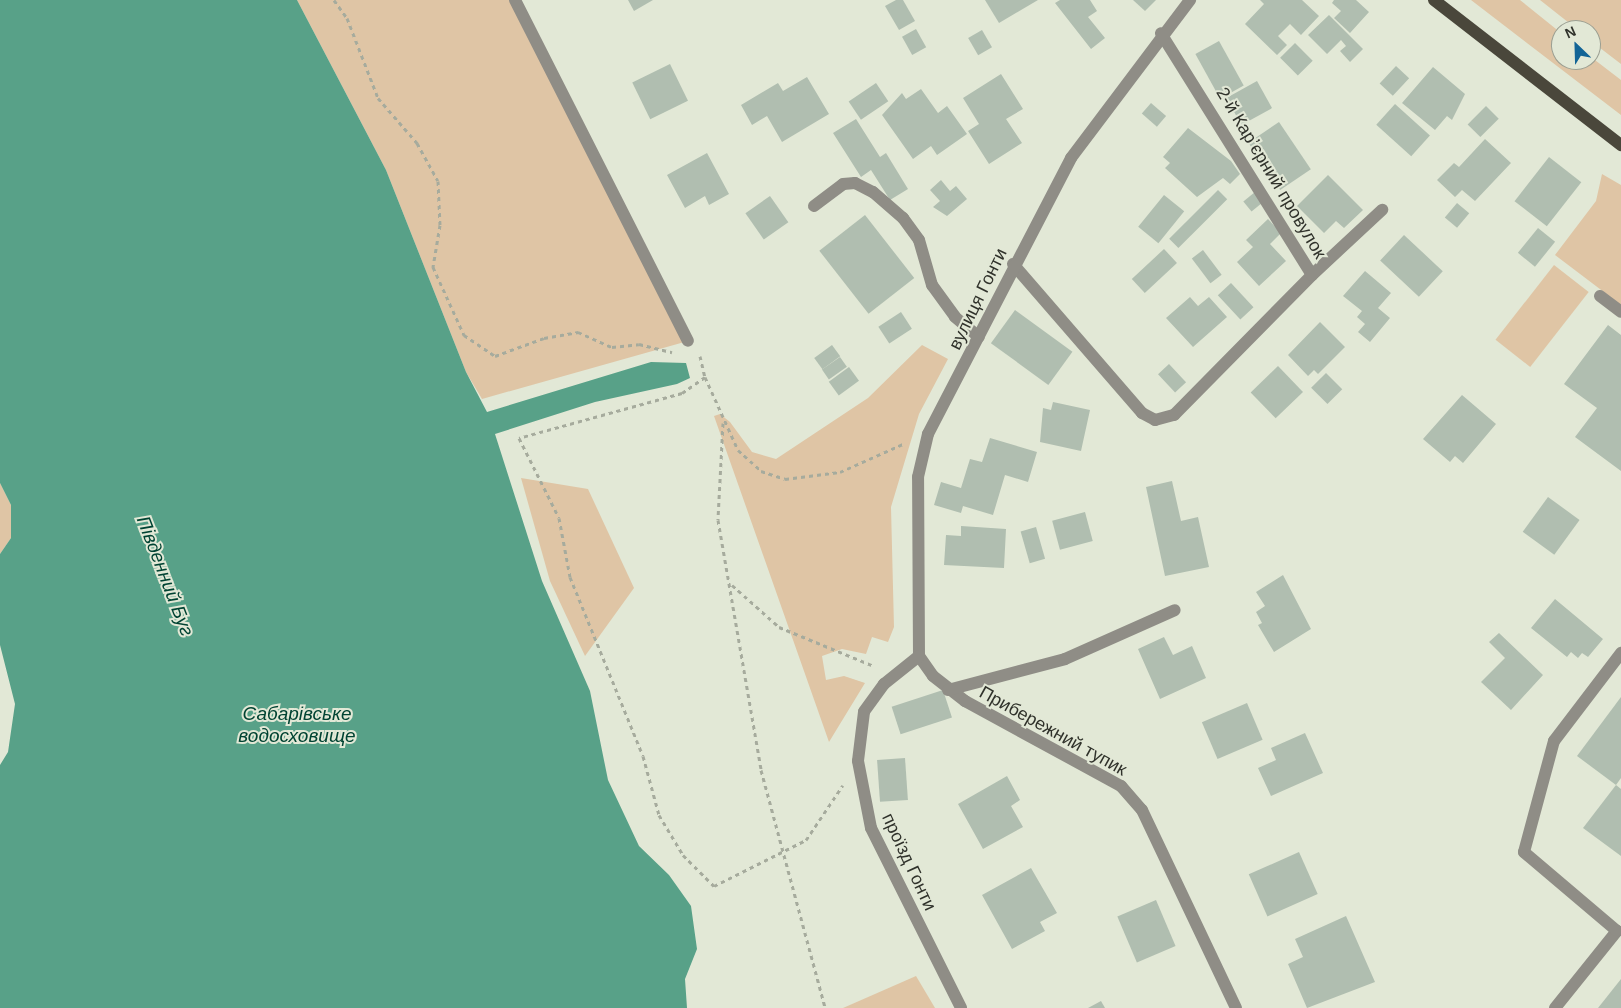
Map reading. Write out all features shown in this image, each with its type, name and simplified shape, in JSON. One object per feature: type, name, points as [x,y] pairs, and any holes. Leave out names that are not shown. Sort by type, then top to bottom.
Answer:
[{"type":"main road","points":[[1434,0],[1621,144]]},
{"type":"street","points":[[515,0],[688,341]]},
{"type":"street","name":"вулиця Гонти","points":[[919,656],[918,478],[928,434],[980,337],[1013,264],[1071,158],[1161,33],[1190,0]]},
{"type":"street","name":"2-й Карʼєрний провулок","points":[[1013,264],[1142,413],[1155,420],[1174,416],[1312,275],[1161,33]]},
{"type":"street","points":[[814,206],[843,184],[855,183],[873,192],[903,218],[919,240],[932,285],[955,317],[980,337]]},
{"type":"street","points":[[1312,275],[1382,210]]},
{"type":"street","points":[[1600,296],[1621,312]]},
{"type":"street","points":[[948,690],[1065,659],[1175,610]]},
{"type":"street","points":[[1555,1008],[1617,931],[1524,852],[1554,741],[1621,653]]},
{"type":"street","name":"проїзд Гонти","points":[[919,656],[895,675],[864,712],[858,761],[871,828],[961,1008]]},
{"type":"street","name":"Прибережний тупик","points":[[919,656],[948,690],[1121,786],[1142,810],[1236,1008]]},
{"type":"path","points":[[334,0],[347,18],[378,98],[417,143],[438,181],[440,226],[433,267],[464,335],[495,356],[544,338],[578,332],[612,347],[639,344],[661,352],[673,352],[688,341],[704,364],[705,377],[723,423],[738,450],[761,471],[785,479],[840,472],[928,434]]},
{"type":"path","points":[[705,377],[682,393],[519,438],[559,518],[570,577],[643,756],[659,815],[682,854],[714,886],[806,840],[858,761]]},
{"type":"path","points":[[723,423],[718,520],[732,585],[761,770],[825,1008]]},
{"type":"path","points":[[732,585],[779,627],[895,675]]},
{"type":"shaded area","points":[[297,0],[515,0],[688,341],[482,399],[466,372],[386,170]]},
{"type":"shaded area","points":[[1471,0],[1520,0],[1551,25],[1551,61]]},
{"type":"shaded area","points":[[1540,0],[1621,0],[1621,64],[1601,49],[1601,20],[1565,20]]},
{"type":"shaded area","points":[[1601,65],[1621,80],[1621,115],[1562,70],[1601,70]]},
{"type":"shaded area","points":[[1602,174],[1621,185],[1621,305],[1555,255],[1596,201]]},
{"type":"shaded area","points":[[1554,265],[1589,292],[1530,367],[1496,340]]},
{"type":"shaded area","points":[[922,345],[948,359],[919,414],[891,507],[894,627],[888,642],[872,637],[866,654],[842,649],[822,656],[826,680],[844,676],[865,683],[829,742],[714,416],[720,414],[730,422],[752,452],[776,459],[868,398]]},
{"type":"shaded area","points":[[521,478],[588,489],[634,588],[585,656],[550,581]]},
{"type":"shaded area","points":[[0,483],[11,505],[11,538],[0,554]]},
{"type":"shaded area","points":[[916,976],[935,1008],[843,1008]]},
{"type":"water","name":"Сабарівське водосховище","points":[[0,0],[297,0],[386,170],[466,372],[487,412],[651,362],[686,363],[690,378],[677,384],[595,402],[495,434],[542,581],[590,691],[608,780],[639,846],[669,875],[691,906],[697,949],[685,979],[687,1008],[0,1008],[0,765],[8,752],[15,704],[0,645],[0,554],[11,538],[11,505],[0,483]]},
{"type":"building","points":[[628,0],[653,0],[634,11]]},
{"type":"building","points":[[896,0],[903,0],[915,21],[899,30],[885,6]]},
{"type":"building","points":[[985,0],[1038,0],[999,23]]},
{"type":"building","points":[[1060,0],[1090,0],[1097,11],[1088,17],[1105,38],[1091,49],[1055,3]]},
{"type":"building","points":[[1133,0],[1156,0],[1145,11]]},
{"type":"building","points":[[1260,0],[1302,0],[1319,16],[1301,35],[1290,24],[1278,36],[1287,45],[1277,55],[1245,24],[1264,4]]},
{"type":"building","points":[[1334,0],[1356,0],[1369,12],[1350,33],[1334,18],[1341,11],[1332,3]]},
{"type":"building","points":[[1329,15],[1363,49],[1350,62],[1340,51],[1346,46],[1341,40],[1327,54],[1308,35]]},
{"type":"building","points":[[916,29],[926,47],[912,55],[902,37]]},
{"type":"building","points":[[982,30],[992,47],[978,55],[968,38]]},
{"type":"building","points":[[1219,41],[1244,86],[1220,99],[1195,54]]},
{"type":"building","points":[[1295,43],[1313,61],[1298,76],[1280,58]]},
{"type":"building","points":[[670,64],[688,101],[650,119],[632,82]]},
{"type":"building","points":[[1396,66],[1409,78],[1393,96],[1380,84]]},
{"type":"building","points":[[1433,67],[1465,94],[1452,120],[1447,116],[1435,130],[1402,103]]},
{"type":"building","points":[[1001,74],[1023,109],[1006,119],[1022,143],[989,164],[968,131],[979,124],[963,98]]},
{"type":"building","points":[[807,77],[829,114],[782,142],[767,116],[752,125],[741,105],[778,83],[783,91]]},
{"type":"building","points":[[1257,81],[1272,108],[1241,125],[1226,98]]},
{"type":"building","points":[[876,83],[888,101],[861,120],[849,101]]},
{"type":"building","points":[[921,89],[938,113],[947,106],[967,134],[937,155],[931,146],[913,159],[882,115],[902,93],[906,99]]},
{"type":"building","points":[[1151,103],[1166,116],[1157,127],[1142,114]]},
{"type":"building","points":[[1395,104],[1430,135],[1411,156],[1376,125]]},
{"type":"building","points":[[1486,106],[1499,119],[1480,137],[1468,124]]},
{"type":"building","points":[[856,119],[880,157],[886,153],[908,189],[890,200],[871,170],[861,177],[833,133]]},
{"type":"building","points":[[1279,122],[1311,169],[1280,190],[1248,143]]},
{"type":"building","points":[[1188,128],[1231,161],[1240,174],[1230,184],[1223,178],[1197,197],[1165,168],[1170,163],[1163,157]]},
{"type":"building","points":[[1485,139],[1511,163],[1475,201],[1462,190],[1455,197],[1437,180],[1454,163],[1459,167]]},
{"type":"building","points":[[707,153],[729,194],[709,205],[705,196],[685,208],[667,175]]},
{"type":"building","points":[[1549,157],[1581,182],[1547,226],[1515,201]]},
{"type":"building","points":[[1328,175],[1363,210],[1344,228],[1336,221],[1324,233],[1297,206]]},
{"type":"building","points":[[941,180],[950,191],[956,186],[967,199],[947,216],[933,207],[940,201],[930,190]]},
{"type":"building","points":[[1218,190],[1227,199],[1178,248],[1169,239]]},
{"type":"building","points":[[1255,192],[1263,202],[1252,212],[1243,201]]},
{"type":"building","points":[[1164,195],[1184,211],[1158,243],[1138,227]]},
{"type":"building","points":[[770,196],[788,222],[764,239],[745,213]]},
{"type":"building","points":[[1457,203],[1469,213],[1457,228],[1445,218]]},
{"type":"building","points":[[865,215],[914,278],[869,314],[819,251]]},
{"type":"building","points":[[1268,219],[1281,233],[1270,244],[1286,261],[1259,286],[1237,262],[1253,247],[1246,240]]},
{"type":"building","points":[[1538,228],[1555,242],[1535,267],[1518,253]]},
{"type":"building","points":[[1404,235],[1443,271],[1419,297],[1380,261]]},
{"type":"building","points":[[1164,249],[1177,263],[1145,293],[1132,279]]},
{"type":"building","points":[[1203,250],[1222,275],[1210,283],[1192,258]]},
{"type":"building","points":[[1365,271],[1391,293],[1378,308],[1390,318],[1370,342],[1358,332],[1365,324],[1357,317],[1362,311],[1343,296]]},
{"type":"building","points":[[1231,283],[1254,307],[1240,319],[1218,295]]},
{"type":"building","points":[[1190,297],[1198,306],[1209,297],[1227,317],[1193,347],[1166,318]]},
{"type":"building","points":[[1015,310],[1072,352],[1048,385],[991,343]]},
{"type":"building","points":[[901,312],[912,329],[889,343],[878,327]]},
{"type":"building","points":[[1320,322],[1345,347],[1318,374],[1314,370],[1308,376],[1288,355]]},
{"type":"building","points":[[1608,325],[1621,335],[1621,471],[1575,437],[1597,408],[1564,384]]},
{"type":"building","points":[[832,345],[840,356],[822,369],[814,358]]},
{"type":"building","points":[[840,357],[847,367],[829,379],[822,370]]},
{"type":"building","points":[[1169,364],[1186,382],[1175,393],[1158,374]]},
{"type":"building","points":[[1278,366],[1303,392],[1276,418],[1251,392]]},
{"type":"building","points":[[849,367],[859,381],[839,395],[829,382]]},
{"type":"building","points":[[1326,373],[1342,389],[1327,404],[1311,388]]},
{"type":"building","points":[[1462,395],[1496,424],[1463,463],[1455,456],[1450,462],[1423,439]]},
{"type":"building","points":[[1053,402],[1090,410],[1081,451],[1040,442],[1043,408],[1051,410]]},
{"type":"building","points":[[990,438],[1037,452],[1028,482],[1005,475],[993,515],[963,506],[961,513],[934,505],[941,482],[961,488],[970,459],[982,462]]},
{"type":"building","points":[[1172,481],[1181,521],[1198,517],[1209,567],[1165,576],[1146,487]]},
{"type":"building","points":[[1548,497],[1580,520],[1554,555],[1523,532]]},
{"type":"building","points":[[1085,512],[1093,541],[1060,550],[1052,521]]},
{"type":"building","points":[[961,526],[1006,529],[1004,568],[944,565],[946,535],[961,536]]},
{"type":"building","points":[[1036,527],[1045,559],[1030,563],[1021,531]]},
{"type":"building","points":[[1283,575],[1311,629],[1274,652],[1258,625],[1262,623],[1256,612],[1265,606],[1256,592]]},
{"type":"building","points":[[1555,599],[1603,639],[1588,657],[1582,653],[1578,658],[1571,652],[1567,657],[1531,628]]},
{"type":"building","points":[[1499,633],[1543,675],[1511,710],[1481,682],[1505,658],[1489,642]]},
{"type":"building","points":[[1164,637],[1173,655],[1192,646],[1206,678],[1160,699],[1138,649]]},
{"type":"building","points":[[943,690],[952,718],[901,734],[892,707]]},
{"type":"building","points":[[1621,697],[1621,778],[1616,785],[1577,756]]},
{"type":"building","points":[[1247,703],[1263,740],[1218,759],[1202,722]]},
{"type":"building","points":[[1305,733],[1323,773],[1271,796],[1258,768],[1276,760],[1271,748]]},
{"type":"building","points":[[905,758],[908,800],[880,802],[877,760]]},
{"type":"building","points":[[1007,776],[1020,800],[1011,806],[1023,827],[983,849],[958,804]]},
{"type":"building","points":[[1616,785],[1621,789],[1621,856],[1583,828]]},
{"type":"building","points":[[1299,852],[1318,894],[1267,916],[1249,874]]},
{"type":"building","points":[[1031,868],[1057,913],[1040,922],[1045,931],[1012,949],[982,895]]},
{"type":"building","points":[[1156,900],[1176,946],[1137,962],[1117,916]]},
{"type":"building","points":[[1346,916],[1375,982],[1307,1008],[1288,964],[1303,957],[1295,939]]},
{"type":"building","points":[[1621,979],[1621,1008],[1598,1008]]},
{"type":"building","points":[[1101,1001],[1105,1008],[1088,1008]]},
{"type":"water label","name":"Південний Буг","points":[[165,576]]}]
